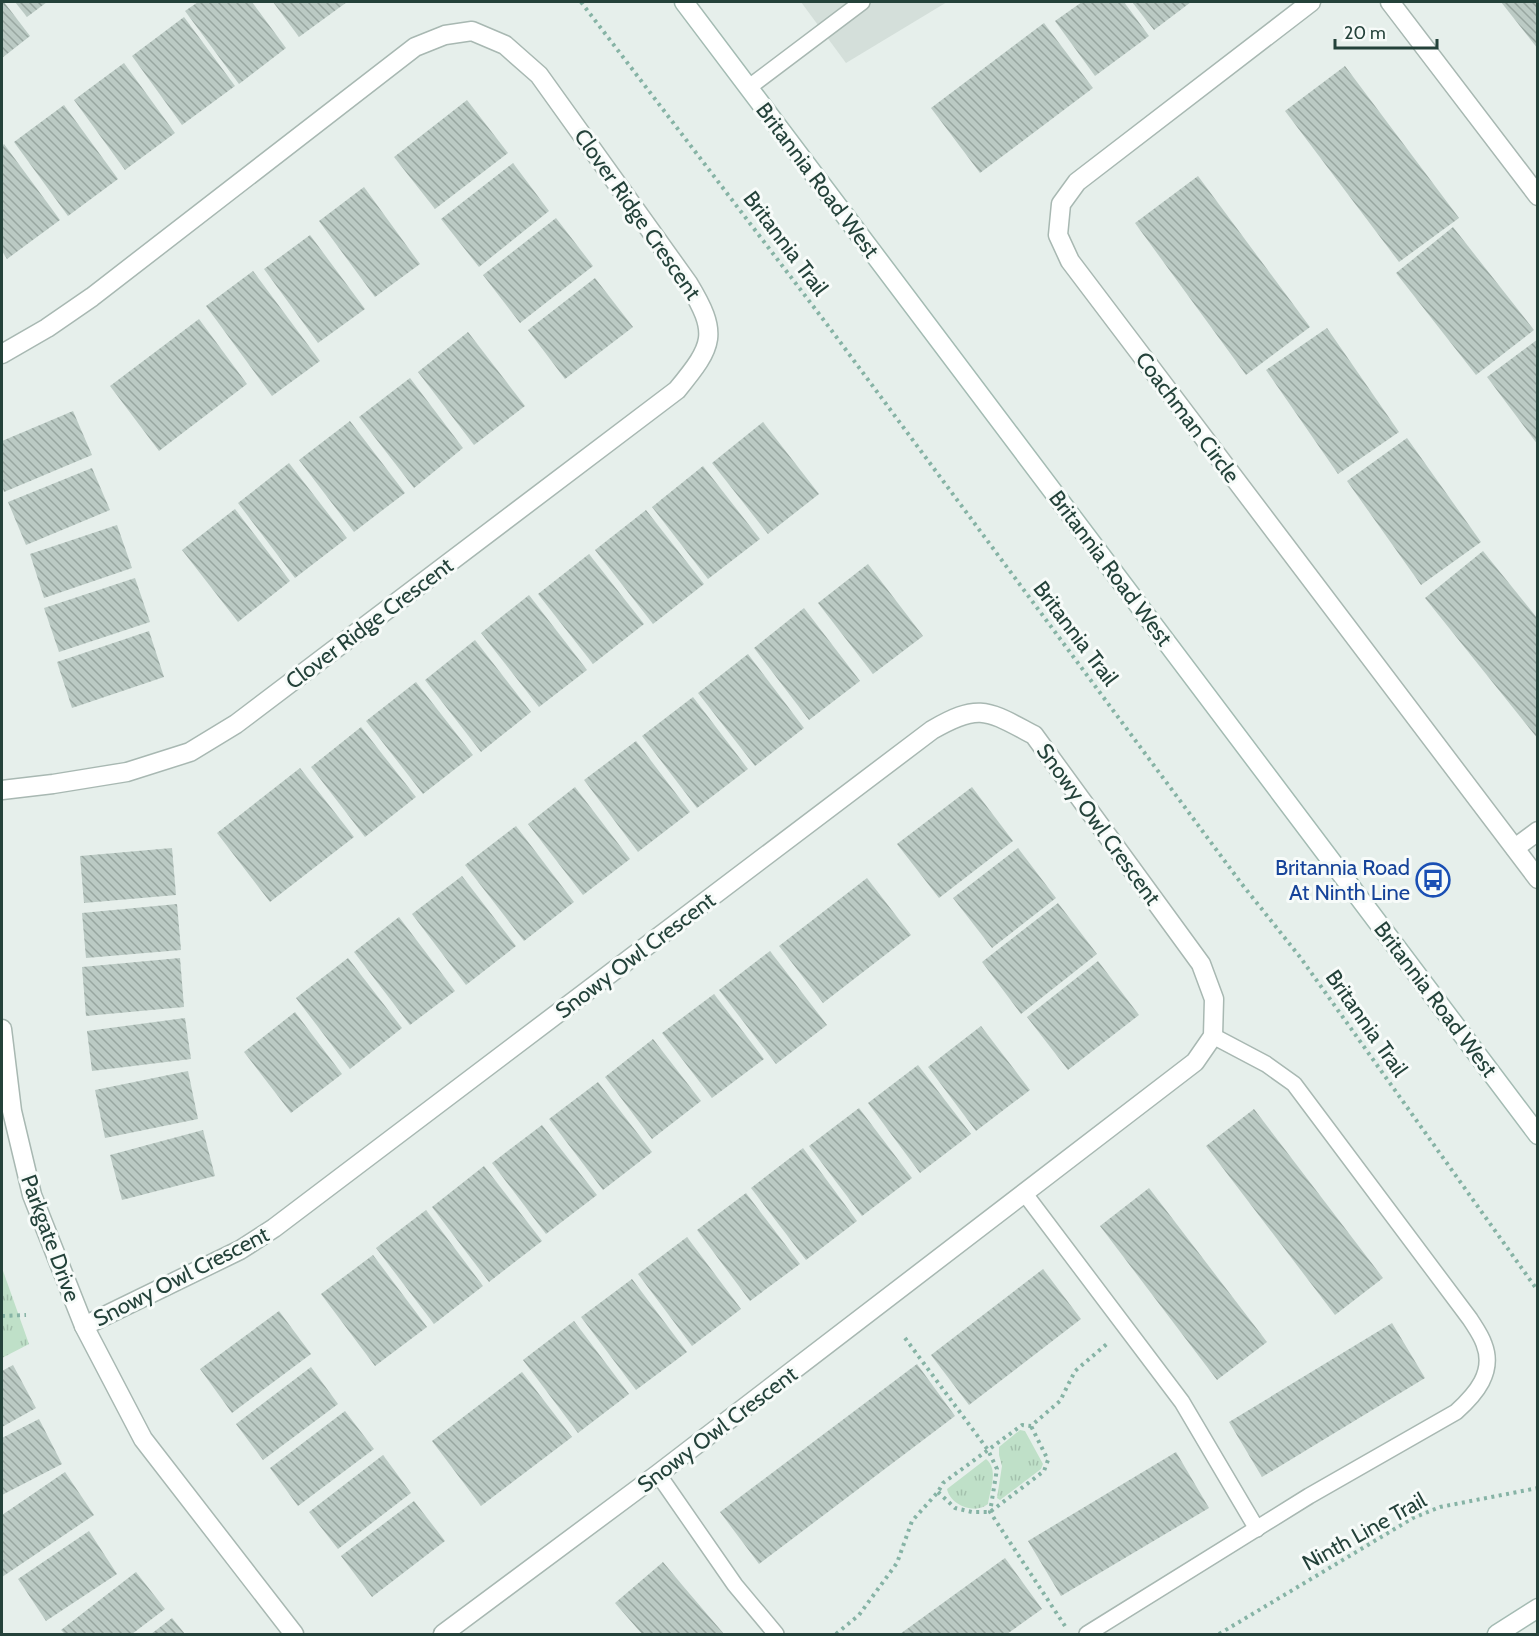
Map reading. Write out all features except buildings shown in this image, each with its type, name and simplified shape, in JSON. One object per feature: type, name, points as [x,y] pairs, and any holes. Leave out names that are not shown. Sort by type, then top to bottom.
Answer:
[{"type":"street","name":"Britannia Road West","points":[[684,2],[1538,1135]]},
{"type":"street","name":"Coachman Circle","points":[[1311,2],[1077,182],[1061,204],[1058,235],[1070,261],[1538,879]]},
{"type":"street","points":[[1390,2],[1538,196]]},
{"type":"street","name":"Clover Ridge Crescent","points":[[2,354],[47,328],[92,297],[415,47],[445,35],[472,31],[505,45],[539,75],[688,283],[703,308],[710,341],[698,364],[677,390],[236,724],[190,752],[127,772],[2,790]]},
{"type":"street","name":"Snowy Owl Crescent","points":[[84,1326],[240,1250],[274,1228],[932,730],[953,718],[979,711],[998,716],[1034,735],[1201,964],[1214,999],[1213,1036],[1195,1062],[658,1474],[443,1635]]},
{"type":"street","points":[[1515,848],[1538,831]]},
{"type":"street","name":"Parkgate Drive","points":[[2,1029],[12,1111],[32,1195],[84,1326],[143,1439],[294,1635]]},
{"type":"street","points":[[1497,1635],[1538,1608]]},
{"type":"lane","points":[[748,88],[862,2]]},
{"type":"lane","points":[[1087,1635],[1309,1496],[1456,1412],[1474,1396],[1487,1370],[1485,1345],[1470,1318],[1294,1084],[1266,1064],[1213,1036]]},
{"type":"lane","points":[[1025,1194],[1182,1402],[1257,1529]]},
{"type":"lane","points":[[658,1474],[735,1585],[776,1635]]},
{"type":"path","name":"Britannia Trail","points":[[580,2],[829,327],[1240,883],[1300,957],[1538,1291]]},
{"type":"path","points":[[2,1316],[26,1315]]},
{"type":"path","points":[[836,1635],[859,1615],[897,1563],[912,1521],[938,1492],[943,1483],[1022,1425],[1031,1426],[1060,1401],[1075,1371],[1126,1328]]},
{"type":"path","points":[[905,1338],[988,1450],[997,1469],[990,1512],[1070,1635]]},
{"type":"path","points":[[938,1492],[955,1508],[972,1512],[990,1512],[1044,1471],[1048,1460],[1031,1426]]},
{"type":"path","name":"Ninth Line Trail","points":[[1219,1635],[1413,1518],[1440,1507],[1538,1488]]},
{"type":"shaded area","points":[[801,2],[947,2],[846,63]]},
{"type":"green space","points":[[2,1268],[29,1344],[2,1358]]},
{"type":"green space","points":[[1020,1430],[1025,1431],[1043,1464],[1041,1469],[1000,1500],[997,1498],[1002,1466],[999,1447]]},
{"type":"green space","points":[[986,1459],[990,1463],[993,1474],[988,1504],[977,1509],[958,1504],[949,1495],[947,1489]]},
{"type":"place","name":"Britannia Road At Ninth Line","points":[[1433,880]]}]
